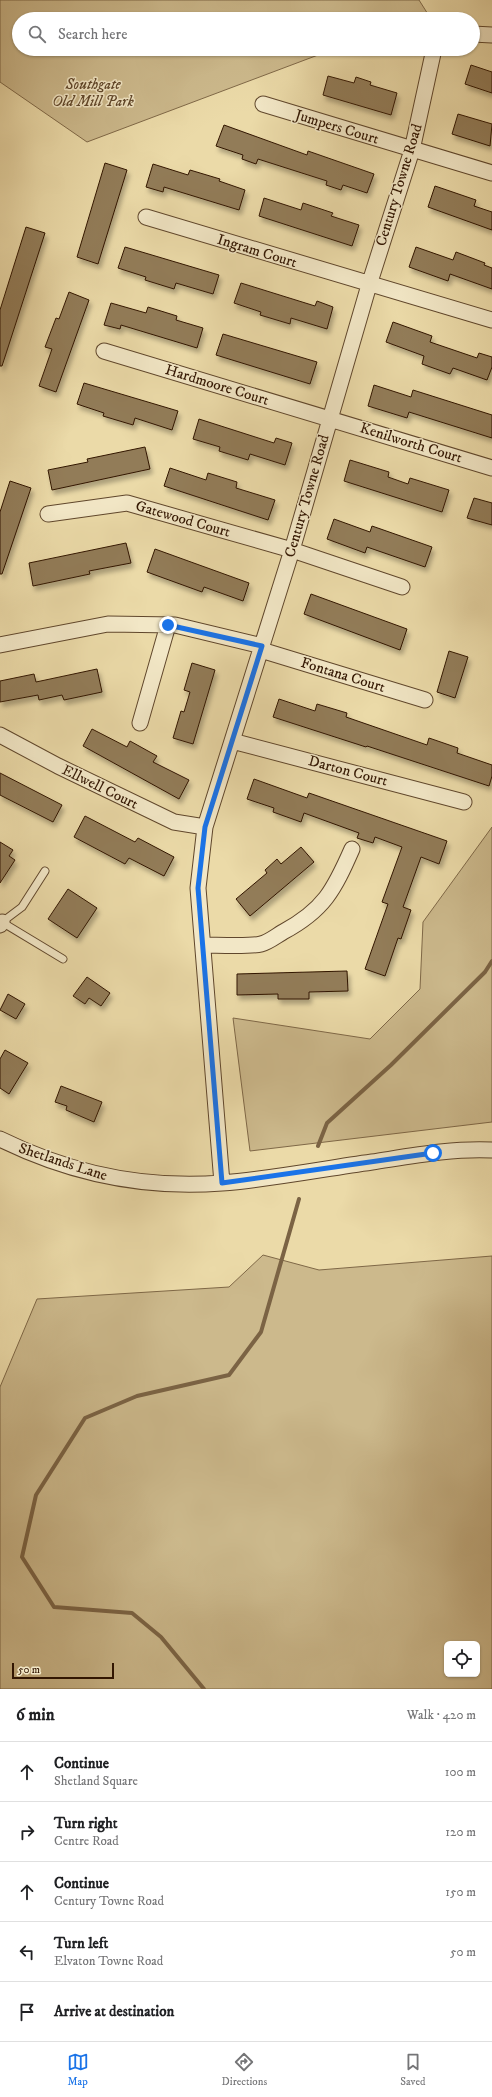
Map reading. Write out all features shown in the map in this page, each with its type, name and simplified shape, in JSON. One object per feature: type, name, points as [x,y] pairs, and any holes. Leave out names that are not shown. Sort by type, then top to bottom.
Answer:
[{"type":"street","points":[[480,34],[492,35]]},
{"type":"street","name":"Century Towne Road","points":[[222,1183],[198,888],[205,827],[292,550],[368,285],[412,150],[432,56]]},
{"type":"street","name":"Jumpers Court","points":[[263,104],[492,173]]},
{"type":"street","name":"Ingram Court","points":[[146,217],[368,285],[492,320]]},
{"type":"street","name":"Hardmoore Court","points":[[104,351],[329,418]]},
{"type":"street","name":"Kenilworth Court","points":[[329,418],[492,468]]},
{"type":"street","name":"Gatewood Court","points":[[48,514],[127,503],[292,550],[402,587]]},
{"type":"street","name":"Fontana Court","points":[[0,645],[108,624],[168,625],[261,648],[425,700]]},
{"type":"street","points":[[140,723],[168,625]]},
{"type":"street","name":"Ellwell Court","points":[[0,735],[58,766],[174,822],[205,827]]},
{"type":"street","name":"Darton Court","points":[[232,741],[464,802]]},
{"type":"street","points":[[203,945],[261,944],[292,928],[313,914],[325,900],[337,884],[352,849]]},
{"type":"street","name":"Shetlands Lane","points":[[0,1139],[28,1153],[77,1170],[115,1179],[170,1184],[222,1183],[433,1153],[476,1149],[492,1150]]},
{"type":"lane","points":[[44,871],[22,908],[1,922],[63,960]]},
{"type":"green space","name":"Southgate Old Mill Park","points":[[0,0],[419,0],[427,12],[12,12],[12,56],[315,56],[87,142],[0,82]]},
{"type":"green space","points":[[492,827],[492,1122],[250,1151],[233,1018],[370,1039],[420,989],[423,922]]},
{"type":"green space","points":[[263,1255],[319,1270],[492,1256],[492,1689],[0,1689],[0,1387],[37,1299],[229,1287]]},
{"type":"building","points":[[471,65],[492,72],[492,93],[465,84]]},
{"type":"building","points":[[328,76],[354,83],[356,77],[371,82],[370,85],[397,93],[391,115],[323,95]]},
{"type":"building","points":[[458,114],[492,124],[490,146],[452,134]]},
{"type":"building","points":[[224,125],[307,155],[308,151],[374,174],[367,193],[343,185],[341,190],[326,185],[327,181],[258,159],[256,164],[242,159],[243,155],[216,146]]},
{"type":"building","points":[[105,163],[127,170],[98,264],[77,257]]},
{"type":"building","points":[[153,164],[188,175],[190,170],[220,179],[219,181],[245,190],[239,210],[164,187],[163,192],[146,187]]},
{"type":"building","points":[[435,186],[476,200],[474,206],[492,212],[492,230],[428,207]]},
{"type":"building","points":[[264,198],[301,210],[303,203],[333,213],[331,216],[359,225],[352,246],[259,216]]},
{"type":"building","points":[[26,227],[45,233],[2,366],[0,366],[0,310]]},
{"type":"building","points":[[125,247],[219,275],[213,294],[176,283],[174,289],[145,280],[146,277],[118,268]]},
{"type":"building","points":[[416,247],[453,260],[456,252],[485,263],[484,265],[492,268],[492,289],[450,274],[448,281],[409,267]]},
{"type":"building","points":[[241,283],[315,306],[317,301],[333,307],[327,329],[291,318],[290,324],[260,315],[261,312],[234,303]]},
{"type":"building","points":[[69,292],[89,300],[56,392],[39,386],[52,349],[45,347],[56,318],[59,319]]},
{"type":"building","points":[[111,303],[146,313],[148,307],[177,316],[176,320],[203,328],[197,348],[121,325],[120,329],[104,325]]},
{"type":"building","points":[[393,322],[432,336],[430,342],[477,358],[479,353],[492,357],[492,367],[487,380],[453,368],[450,374],[422,364],[424,356],[386,342]]},
{"type":"building","points":[[223,334],[317,362],[310,384],[216,355]]},
{"type":"building","points":[[84,383],[178,411],[172,430],[135,418],[133,425],[103,416],[104,413],[77,404]]},
{"type":"building","points":[[374,385],[411,397],[413,390],[492,415],[492,438],[409,412],[407,418],[368,406]]},
{"type":"building","points":[[199,419],[274,443],[276,438],[292,443],[285,465],[250,454],[248,460],[219,451],[220,447],[193,439]]},
{"type":"building","points":[[145,447],[150,469],[52,490],[48,470],[88,462],[87,459]]},
{"type":"building","points":[[350,460],[389,472],[388,477],[408,484],[410,478],[449,490],[442,512],[344,481]]},
{"type":"building","points":[[170,468],[206,480],[208,473],[237,482],[236,488],[275,500],[268,520],[164,486]]},
{"type":"building","points":[[10,481],[31,488],[2,574],[0,574],[0,512]]},
{"type":"building","points":[[474,498],[492,503],[492,525],[467,518]]},
{"type":"building","points":[[334,519],[370,532],[372,526],[432,547],[425,567],[367,547],[365,553],[327,539]]},
{"type":"building","points":[[126,543],[131,563],[89,571],[90,574],[33,586],[29,563]]},
{"type":"building","points":[[155,549],[249,583],[243,601],[204,587],[202,592],[147,572]]},
{"type":"building","points":[[311,594],[407,629],[400,650],[304,614]]},
{"type":"building","points":[[449,651],[468,657],[455,698],[437,692]]},
{"type":"building","points":[[192,663],[215,670],[193,744],[173,738],[181,711],[184,712],[190,692],[184,690]]},
{"type":"building","points":[[97,669],[102,692],[64,700],[62,695],[39,700],[38,695],[0,702],[0,681],[34,674],[36,682]]},
{"type":"building","points":[[279,699],[315,711],[317,704],[347,713],[346,717],[427,745],[429,738],[458,748],[457,753],[492,765],[492,776],[489,786],[273,717]]},
{"type":"building","points":[[92,729],[127,747],[130,741],[157,756],[153,762],[189,780],[179,799],[83,746]]},
{"type":"building","points":[[0,773],[62,805],[53,822],[0,795]]},
{"type":"building","points":[[254,779],[307,798],[309,793],[447,841],[439,864],[421,857],[403,907],[411,910],[401,939],[398,938],[385,976],[365,969],[388,904],[382,902],[402,847],[375,837],[373,843],[357,838],[359,833],[304,813],[301,822],[273,812],[274,808],[247,799]]},
{"type":"building","points":[[85,816],[135,842],[138,838],[174,857],[164,876],[129,858],[125,864],[74,837]]},
{"type":"building","points":[[0,842],[13,850],[9,856],[15,860],[0,883]]},
{"type":"building","points":[[301,847],[314,862],[250,916],[236,899],[267,873],[265,870],[277,859],[281,864]]},
{"type":"building","points":[[68,889],[97,908],[77,938],[48,919]]},
{"type":"building","points":[[347,971],[348,991],[309,992],[309,999],[278,999],[278,994],[237,995],[237,974]]},
{"type":"building","points":[[87,977],[110,993],[101,1006],[89,998],[85,1004],[73,996]]},
{"type":"building","points":[[8,994],[25,1004],[16,1019],[0,1010]]},
{"type":"building","points":[[5,1050],[28,1063],[9,1094],[0,1088],[0,1059]]},
{"type":"building","points":[[61,1086],[102,1102],[94,1122],[66,1110],[67,1106],[55,1102]]},
{"type":"waterway","points":[[318,1146],[327,1123],[391,1065],[485,972],[492,961]]},
{"type":"waterway","points":[[204,1689],[161,1637],[132,1613],[54,1607],[22,1557],[36,1495],[85,1418],[137,1396],[229,1375],[261,1332],[299,1199]]},
{"type":"route","points":[[168,625],[175,625],[262,646],[205,827],[198,888],[222,1183],[433,1153]]}]
